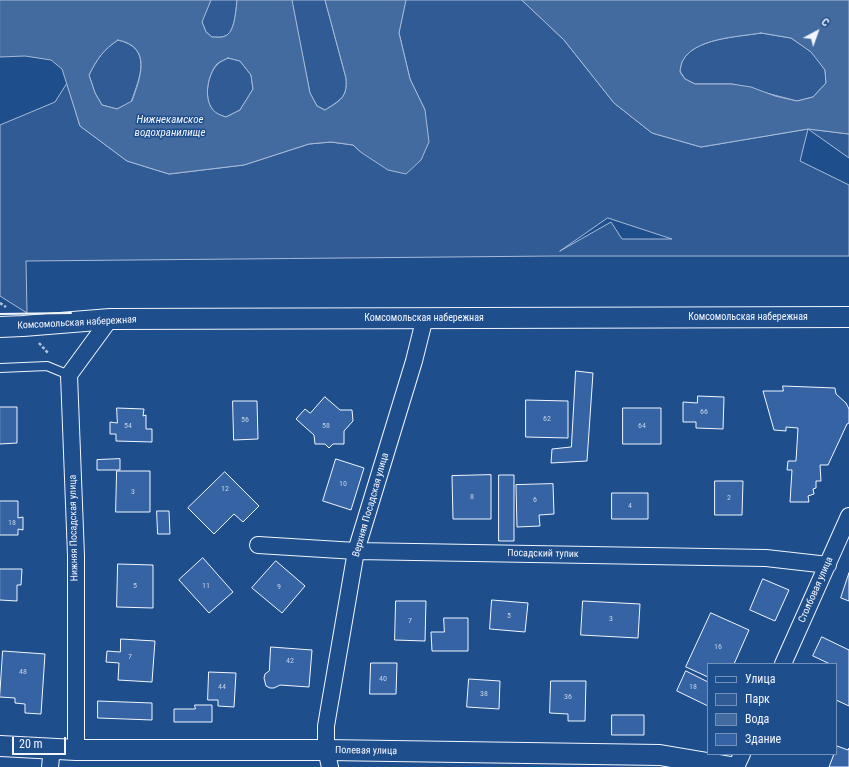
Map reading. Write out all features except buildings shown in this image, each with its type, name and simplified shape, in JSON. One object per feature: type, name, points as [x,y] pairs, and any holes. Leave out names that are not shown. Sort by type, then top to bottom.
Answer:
[{"type":"street","name":"Комсомольская набережная","points":[[0,327],[110,319],[849,317]]},
{"type":"street","name":"Верхняя Посадская улица","points":[[328,759],[326,726],[356,551],[414,361],[425,318]]},
{"type":"street","points":[[69,375],[110,319]]},
{"type":"street","name":"Нижняя Посадская улица","points":[[69,375],[76,556],[76,750]]},
{"type":"street","name":"Столбовая улица","points":[[783,663],[849,516]]},
{"type":"street","name":"Посадский тупик","points":[[258,545],[356,551],[766,558],[828,564]]},
{"type":"street","name":"Полевая улица","points":[[0,746],[51,758],[76,750],[328,759],[660,755],[732,767]]},
{"type":"street","points":[[736,767],[742,755]]},
{"type":"lane","points":[[0,368],[47,366],[69,375]]},
{"type":"path","points":[[0,303],[7,308]]},
{"type":"path","points":[[23,326],[49,353]]},
{"type":"green space","points":[[211,0],[237,0],[233,26],[224,37],[212,37],[206,32],[202,22]]},
{"type":"green space","points":[[292,0],[325,0],[346,78],[346,90],[339,100],[325,110],[317,106],[310,93]]},
{"type":"green space","points":[[406,0],[522,0],[564,40],[614,103],[652,133],[701,147],[808,129],[800,161],[849,185],[849,256],[553,256],[26,261],[27,313],[0,296],[0,125],[55,102],[67,83],[80,126],[127,161],[169,174],[244,165],[309,144],[331,142],[353,145],[362,153],[425,110],[410,79],[399,33]],"holes":[[[608,218],[672,239],[622,239],[611,222],[560,251]]]},
{"type":"green space","points":[[761,33],[791,38],[812,52],[825,70],[826,83],[813,97],[797,101],[732,84],[695,84],[685,79],[680,71],[682,62],[688,54],[706,43]]},
{"type":"green space","points":[[118,40],[129,44],[136,50],[140,57],[141,65],[138,83],[131,102],[117,109],[102,105],[95,93],[89,75],[101,55],[108,47]]},
{"type":"green space","points":[[228,58],[240,61],[251,75],[253,89],[240,110],[226,117],[217,114],[212,109],[207,91],[209,79],[214,69],[219,63]]},
{"type":"green space","points":[[808,129],[849,134],[849,158]]},
{"type":"water","name":"Нижнекамское водохранилище","points":[[0,0],[211,0],[202,22],[206,32],[212,37],[222,37],[228,34],[233,26],[237,0],[292,0],[310,93],[317,106],[325,110],[342,98],[346,90],[346,78],[325,0],[406,0],[399,33],[410,79],[425,110],[429,142],[421,160],[406,174],[388,170],[362,153],[353,145],[331,142],[309,144],[244,165],[169,174],[127,161],[80,126],[62,69],[51,60],[25,56],[0,57]],"holes":[[[118,40],[129,44],[136,49],[140,56],[141,64],[138,83],[132,101],[117,109],[102,105],[95,93],[89,75],[101,55],[108,47]],[[228,58],[240,61],[251,75],[253,89],[240,110],[226,117],[217,114],[212,109],[207,91],[209,79],[214,68],[218,63]]]},
{"type":"water","points":[[522,0],[849,0],[849,134],[808,129],[701,147],[652,133],[614,103],[564,40]],"holes":[[[761,33],[791,38],[811,52],[825,70],[826,83],[813,97],[797,101],[775,96],[751,87],[732,84],[695,84],[685,79],[680,72],[682,62],[688,54],[706,43]]]},
{"type":"wall","points":[[0,314],[71,313]]}]
